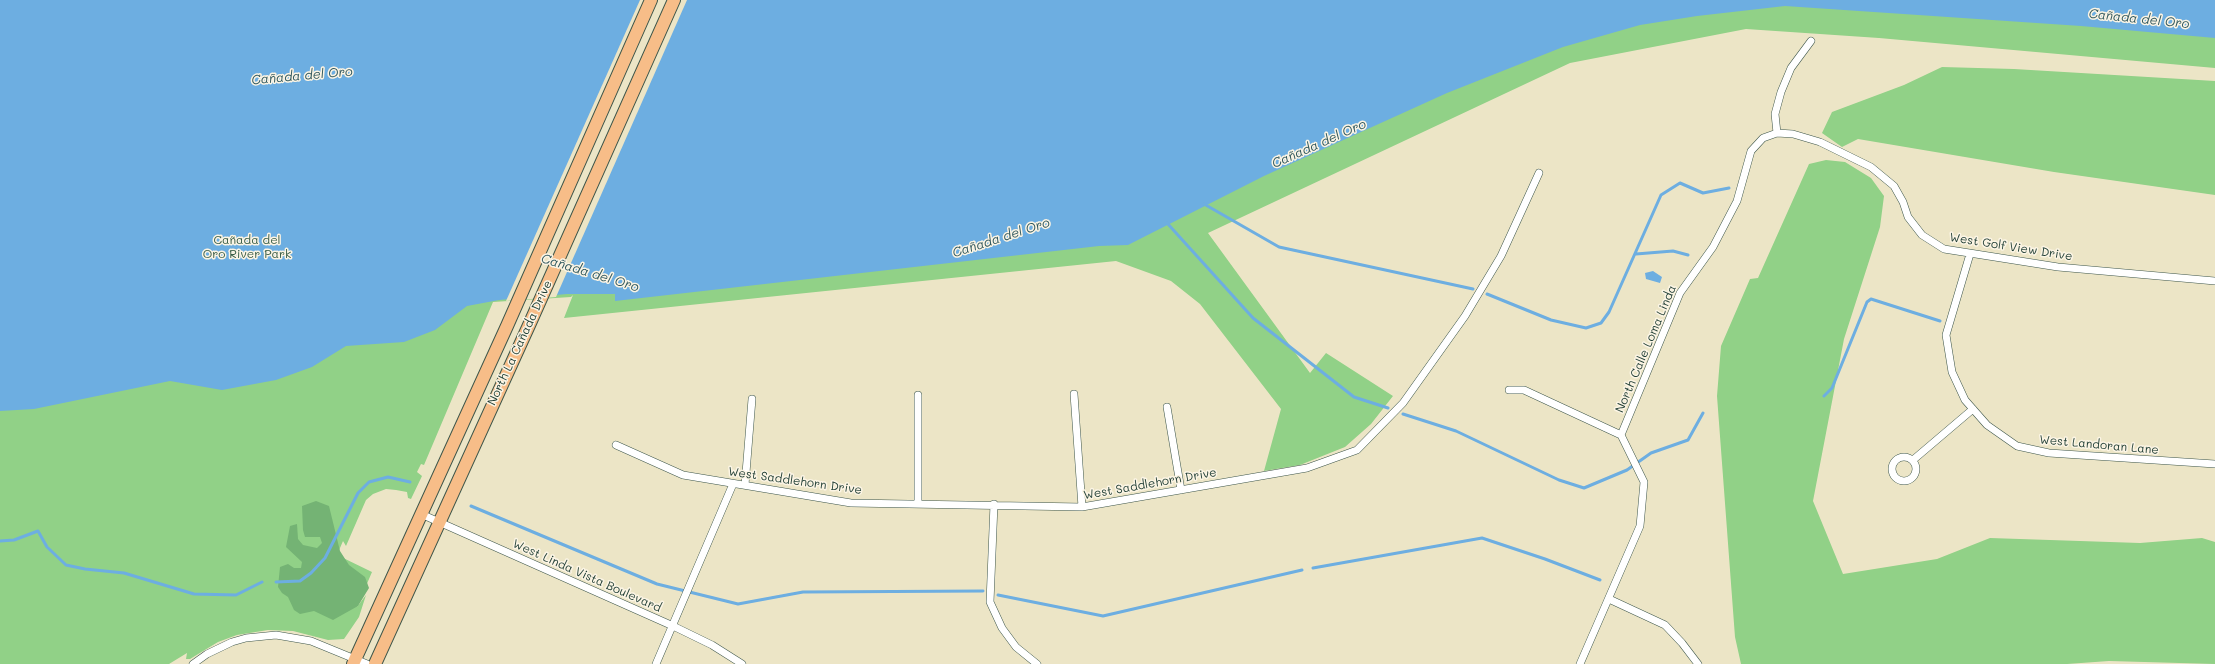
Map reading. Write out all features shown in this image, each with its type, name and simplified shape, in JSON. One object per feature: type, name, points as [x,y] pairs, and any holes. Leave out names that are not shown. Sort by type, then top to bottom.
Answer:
[{"type":"main road","name":"North La Cañada Drive","points":[[354,661],[507,326],[651,0]]},
{"type":"main road","name":"North La Cañada Drive","points":[[375,664],[438,522],[530,324],[674,0]]},
{"type":"street","points":[[1777,133],[1775,114],[1781,92],[1791,68],[1811,41]]},
{"type":"street","name":"West Golf View Drive","points":[[1777,133],[1793,134],[1820,142],[1871,167],[1894,186],[1903,202],[1908,217],[1922,235],[1944,249],[2058,267],[2215,281]]},
{"type":"street","name":"North Calle Loma Linda","points":[[1622,435],[1680,293],[1713,247],[1737,202],[1751,152],[1763,138],[1777,133]]},
{"type":"street","name":"West Saddlehorn Drive","points":[[616,445],[683,475],[851,503],[994,504],[1082,507],[1307,468],[1357,450],[1403,403],[1464,318],[1501,256],[1539,173]]},
{"type":"street","name":"West Landoran Lane","points":[[1970,254],[1946,335],[1952,372],[1965,400],[1987,425],[2017,446],[2049,454],[2215,464]]},
{"type":"street","points":[[1508,390],[1524,390],[1622,435],[1644,482],[1640,526],[1580,664]]},
{"type":"street","points":[[1074,394],[1082,507]]},
{"type":"street","points":[[918,395],[918,503]]},
{"type":"street","points":[[745,485],[752,399]]},
{"type":"street","points":[[1167,407],[1181,490]]},
{"type":"street","points":[[1913,460],[1973,409]]},
{"type":"street","points":[[656,664],[733,484]]},
{"type":"street","points":[[994,504],[990,602],[1002,628],[1016,647],[1037,664]]},
{"type":"street","name":"West Linda Vista Boulevard","points":[[421,514],[673,626],[712,645],[742,664]]},
{"type":"street","points":[[1609,599],[1665,625],[1682,643],[1698,664]]},
{"type":"street","points":[[192,664],[207,654],[232,642],[246,638],[276,635],[311,641],[354,661],[367,664]]},
{"type":"green space","name":"Cañada del Oro River Park","points":[[0,0],[2215,0],[2215,68],[1879,38],[1746,29],[1570,63],[1208,233],[1310,373],[1326,353],[1393,396],[1371,424],[1345,447],[1300,465],[1264,471],[1281,409],[1200,304],[1171,281],[1116,261],[564,318],[573,295],[571,297],[493,302],[424,465],[421,464],[417,472],[422,476],[411,499],[408,498],[407,492],[396,490],[386,489],[373,494],[366,500],[346,546],[343,541],[337,555],[372,572],[357,607],[366,595],[359,617],[344,639],[328,640],[293,631],[268,630],[237,635],[218,642],[190,659],[186,659],[187,653],[169,664],[0,664]]},
{"type":"green space","points":[[1942,67],[2014,69],[2215,81],[2215,195],[2054,172],[1858,139],[1842,147],[1822,133],[1832,112],[1904,85]]},
{"type":"green space","points":[[1826,160],[1845,162],[1871,178],[1884,196],[1880,227],[1844,339],[1813,501],[1843,574],[1937,559],[1990,538],[2140,543],[2202,538],[2215,542],[2215,664],[2109,661],[2067,664],[1741,664],[1735,637],[1717,396],[1721,346],[1750,279],[1758,278],[1809,164]]},
{"type":"green space","points":[[316,501],[329,506],[340,551],[349,565],[365,577],[369,588],[358,606],[333,620],[314,611],[300,614],[294,610],[288,597],[282,593],[278,587],[280,567],[288,564],[294,568],[301,568],[302,562],[286,547],[290,526],[297,524],[298,539],[303,545],[317,548],[322,543],[320,537],[305,537],[303,530],[302,506]]},
{"type":"water","name":"Cañada del Oro","points":[[0,0],[2215,0],[2215,38],[2081,26],[1785,6],[1697,16],[1640,25],[1563,47],[1447,93],[1264,176],[1128,245],[1099,246],[615,301],[615,294],[567,294],[499,300],[467,306],[435,330],[404,342],[346,346],[312,367],[276,380],[222,390],[170,381],[34,409],[0,411]]},
{"type":"water","points":[[1653,271],[1662,277],[1660,283],[1646,279],[1645,273]]},
{"type":"pier","points":[[640,0],[687,0],[556,297],[506,301]]},
{"type":"waterway","points":[[1487,294],[1551,320],[1586,328],[1601,323],[1609,312],[1661,195],[1680,183],[1703,193],[1729,188]]},
{"type":"waterway","points":[[1204,204],[1279,247],[1473,289]]},
{"type":"waterway","points":[[1167,223],[1253,318],[1354,397],[1388,408]]},
{"type":"waterway","points":[[1636,254],[1673,251],[1688,255]]},
{"type":"waterway","points":[[1824,396],[1832,388],[1867,302],[1871,299],[1940,321]]},
{"type":"waterway","points":[[1403,414],[1456,431],[1559,480],[1584,488],[1627,470],[1651,453],[1688,440],[1703,413]]},
{"type":"waterway","points":[[276,582],[300,581],[311,573],[325,558],[358,493],[369,482],[388,477],[410,482]]},
{"type":"waterway","points":[[471,506],[657,584],[738,604],[803,592],[983,591]]},
{"type":"waterway","points":[[0,541],[14,540],[38,531],[47,547],[66,565],[85,569],[124,573],[194,594],[236,595],[262,582]]},
{"type":"waterway","points":[[1313,568],[1482,538],[1545,559],[1600,580]]},
{"type":"waterway","points":[[998,595],[1103,616],[1302,570]]}]
